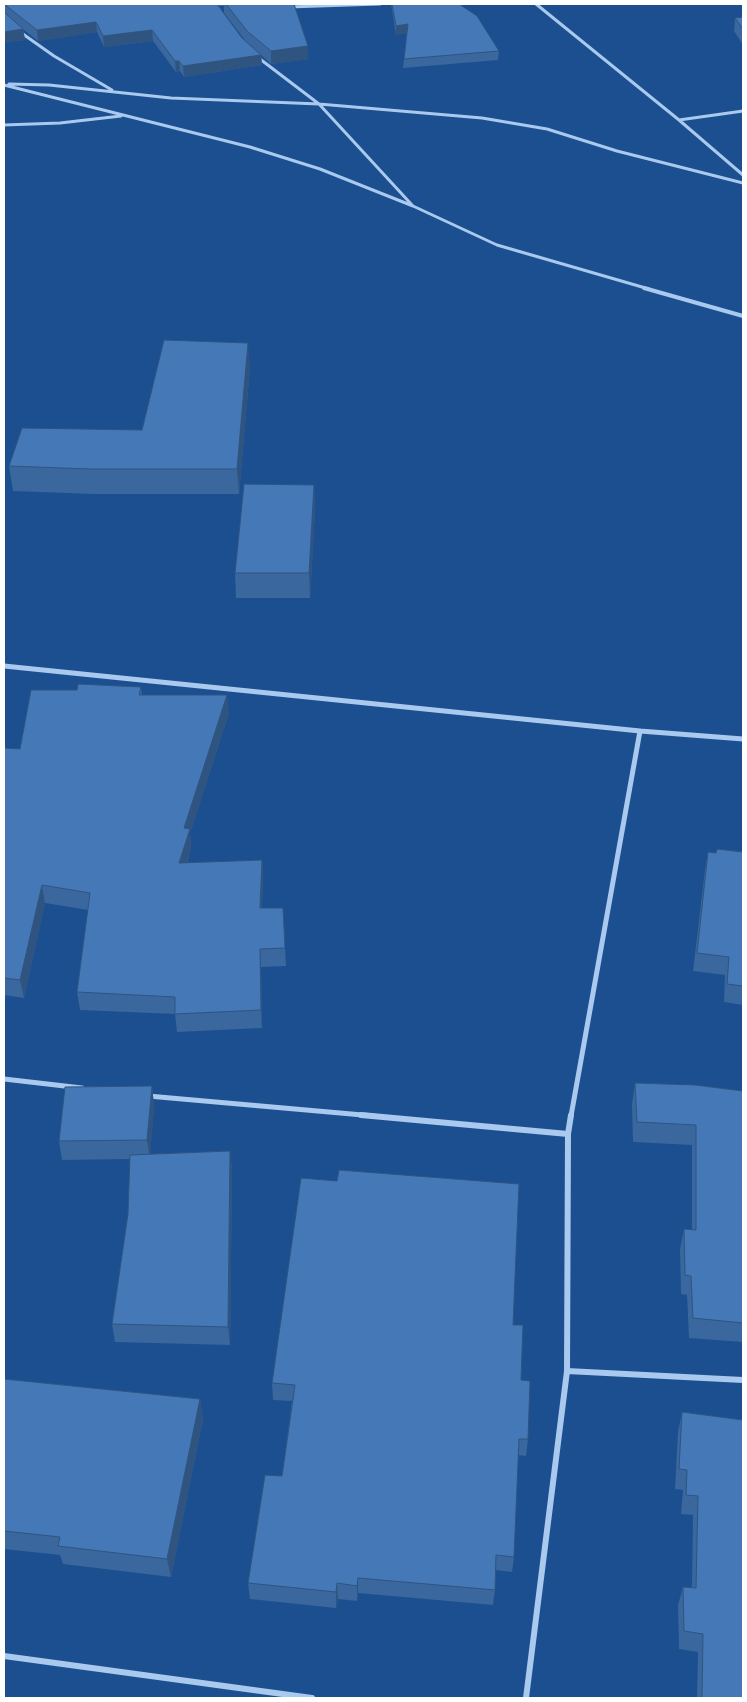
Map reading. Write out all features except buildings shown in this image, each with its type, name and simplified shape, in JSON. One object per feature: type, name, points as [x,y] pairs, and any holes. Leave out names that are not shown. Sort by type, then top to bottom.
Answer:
[{"type":"street","points":[[284,8],[380,4]]},
{"type":"street","points":[[536,4],[679,120],[743,175]]},
{"type":"street","points":[[17,29],[54,56],[115,92]]},
{"type":"street","points":[[251,51],[319,104],[413,206]]},
{"type":"street","points":[[4,84],[50,86],[171,98],[319,104],[482,118],[547,129],[617,151],[743,183]]},
{"type":"street","points":[[4,84],[250,146],[320,169],[413,206],[497,245],[743,316]]},
{"type":"street","points":[[679,120],[743,111]]},
{"type":"street","points":[[4,125],[60,123],[127,116]]},
{"type":"street","points":[[4,666],[640,731],[743,739]]},
{"type":"street","points":[[526,1698],[567,1370],[568,1134],[640,731]]},
{"type":"street","points":[[4,1079],[91,1089]]},
{"type":"street","points":[[139,1095],[568,1134]]},
{"type":"street","points":[[567,1370],[743,1380]]},
{"type":"street","points":[[4,1656],[312,1698]]}]
